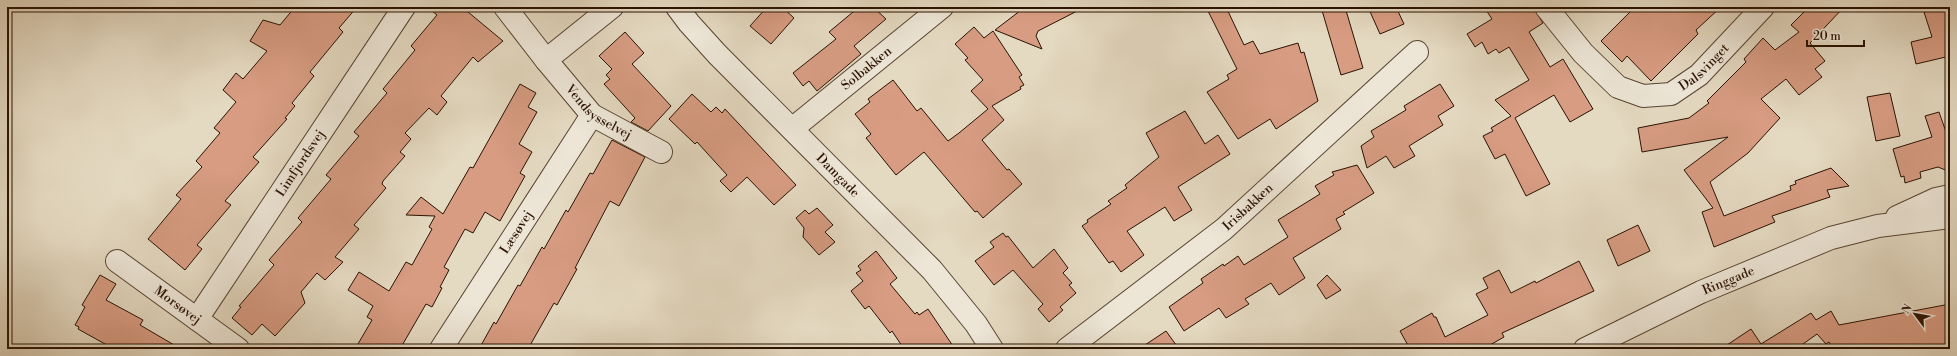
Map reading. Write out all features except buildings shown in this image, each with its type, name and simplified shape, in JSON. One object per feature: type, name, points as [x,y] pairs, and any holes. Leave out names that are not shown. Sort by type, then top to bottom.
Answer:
[{"type":"street","name":"Limfjordsvej","points":[[198,320],[404,7]]},
{"type":"street","name":"Vendsysselvej","points":[[505,7],[546,60],[592,115],[661,152]]},
{"type":"street","points":[[546,60],[612,7]]},
{"type":"street","name":"Damgade","points":[[677,7],[689,23],[717,54],[932,270],[976,324],[992,349]]},
{"type":"street","name":"Solbakken","points":[[792,129],[942,7]]},
{"type":"street","name":"Dalsvinget","points":[[1546,7],[1583,53],[1618,87],[1643,96],[1671,94],[1699,75],[1763,7]]},
{"type":"street","name":"Irisbakken","points":[[1067,349],[1224,229],[1417,52]]},
{"type":"street","name":"Læsøvej","points":[[441,349],[592,115]]},
{"type":"street","name":"Ringgade","points":[[1878,226],[1936,199],[1950,196]]},
{"type":"street","name":"Ringgade","points":[[1585,349],[1701,292],[1831,238],[1878,226],[1950,216]]},
{"type":"street","name":"Morsøvej","points":[[117,261],[238,349]]}]
